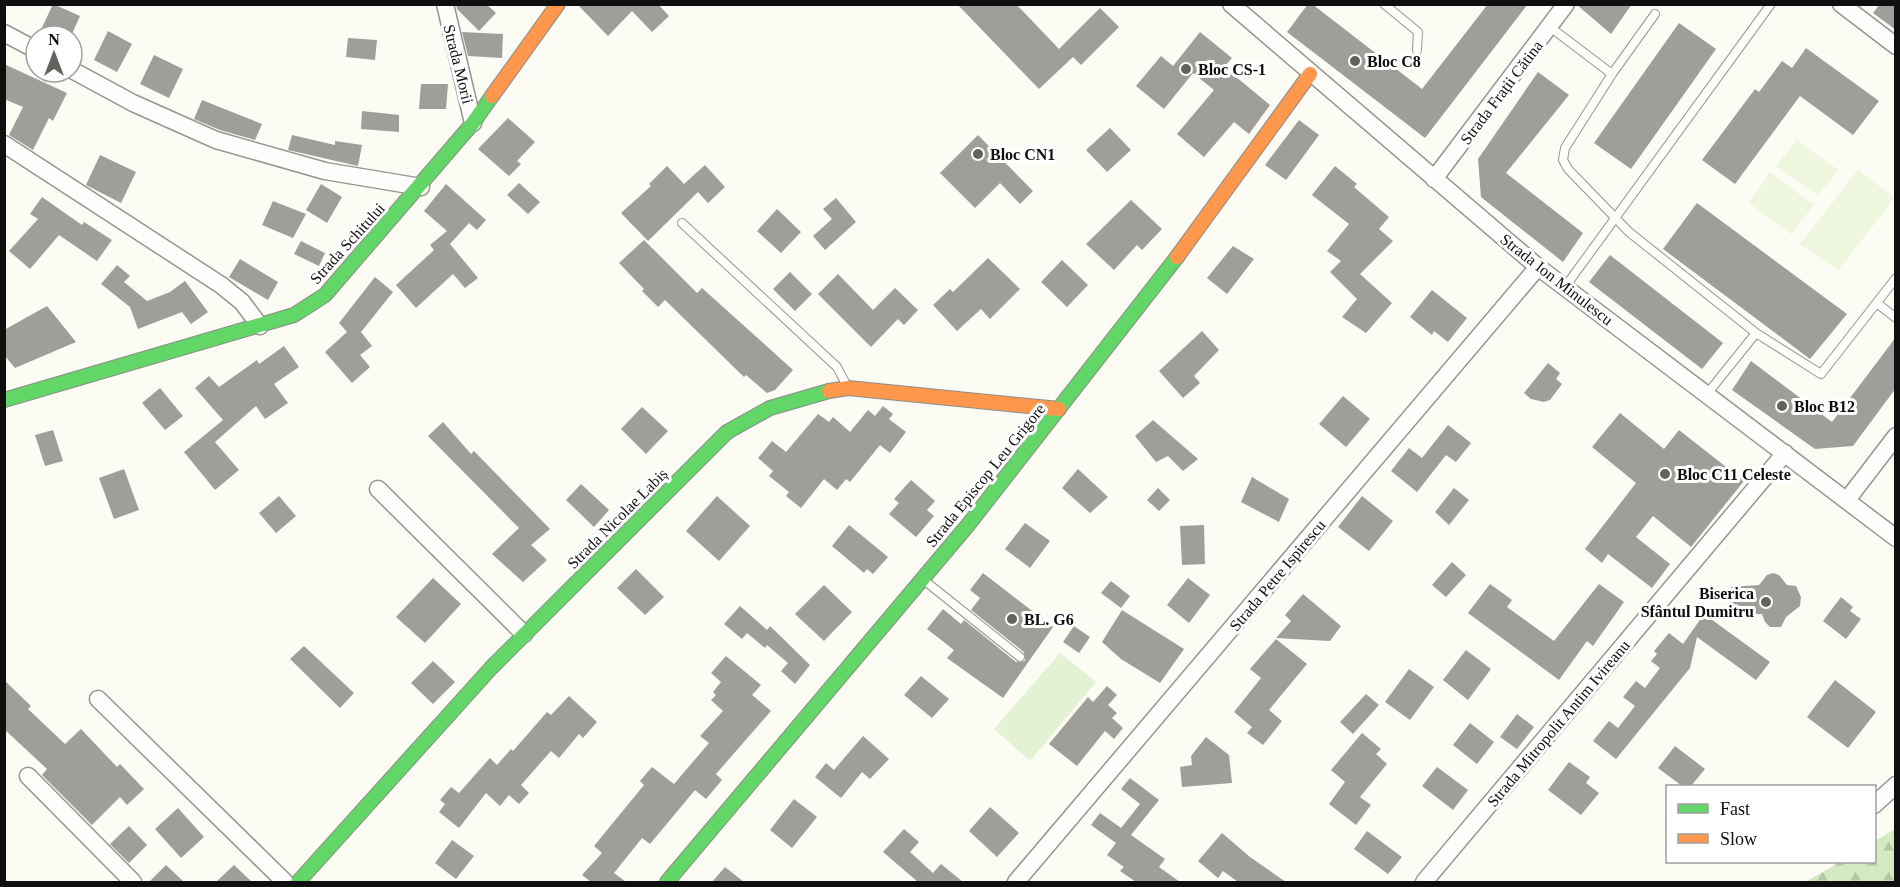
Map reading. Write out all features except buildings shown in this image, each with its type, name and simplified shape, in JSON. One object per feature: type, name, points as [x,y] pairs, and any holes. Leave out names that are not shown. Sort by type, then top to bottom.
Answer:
[{"type":"street","name":"Strada Morii","points":[[445,4],[473,123]]},
{"type":"street","name":"Strada Schitului","points":[[4,400],[294,315],[325,295],[421,187],[473,123],[558,4]]},
{"type":"street","name":"Strada Frații Cătina","points":[[1434,179],[1566,4]]},
{"type":"street","points":[[1847,6],[1896,46]]},
{"type":"street","name":"Strada Ion Minulescu","points":[[1242,8],[1310,74],[1538,267],[1896,538]]},
{"type":"street","points":[[4,33],[24,44]]},
{"type":"street","name":"Strada Episcop Leu Grigore","points":[[668,882],[808,719],[1059,409],[1220,202],[1252,152],[1310,74]]},
{"type":"street","points":[[84,76],[133,103],[216,140],[325,171],[421,187]]},
{"type":"street","points":[[4,144],[220,285],[242,302],[260,326]]},
{"type":"street","name":"Strada Petre Ispirescu","points":[[1016,882],[1538,267]]},
{"type":"street","name":"Strada Nicolae Labiș","points":[[298,882],[524,634],[727,432],[752,414],[775,403],[814,392],[848,388],[1059,409]]},
{"type":"street","points":[[1847,500],[1896,436]]},
{"type":"street","name":"Strada Mitropolit Antim Ivireanu","points":[[1424,882],[1785,453]]},
{"type":"street","points":[[378,489],[524,634]]},
{"type":"street","points":[[98,699],[285,882]]},
{"type":"street","points":[[28,776],[133,882]]},
{"type":"street","points":[[1876,804],[1896,785]]},
{"type":"lane","points":[[1384,4],[1418,32],[1417,50]]},
{"type":"lane","points":[[1564,287],[1771,4]]},
{"type":"lane","points":[[1656,14],[1612,74],[1565,148],[1563,160],[1568,169],[1615,219],[1756,333],[1821,374],[1896,279]]},
{"type":"lane","points":[[1550,27],[1612,74]]},
{"type":"lane","points":[[682,223],[837,367],[848,388]]},
{"type":"lane","points":[[1878,304],[1896,318]]},
{"type":"lane","points":[[1707,394],[1756,333]]},
{"type":"lane","points":[[923,578],[1020,657]]},
{"type":"green space","points":[[1797,140],[1838,170],[1818,195],[1776,166]]},
{"type":"green space","points":[[1858,170],[1895,198],[1838,270],[1800,244]]},
{"type":"green space","points":[[1770,172],[1814,205],[1791,234],[1749,203]]},
{"type":"green space","points":[[1060,653],[1096,682],[1030,761],[994,729]]},
{"type":"green space","points":[[1895,829],[1895,882],[1805,882],[1838,863],[1876,863],[1876,840]]},
{"type":"traffic: fast","points":[[4,400],[294,315],[325,295],[473,123],[492,96]]},
{"type":"traffic: fast","points":[[667,882],[968,525],[1177,257]]},
{"type":"traffic: fast","points":[[298,882],[491,668],[727,432],[770,408],[829,391]]},
{"type":"traffic: slow","points":[[492,96],[558,4]]},
{"type":"traffic: slow","points":[[1177,257],[1310,74]]},
{"type":"traffic: slow","points":[[829,391],[848,388],[1059,409]]},
{"type":"place","name":"Bloc C8","points":[[1355,61]]},
{"type":"place","name":"Bloc CS-1","points":[[1186,69]]},
{"type":"place","name":"Bloc CN1","points":[[978,154]]},
{"type":"place","name":"Bloc B12","points":[[1782,406]]},
{"type":"place","name":"Bloc C11 Celeste","points":[[1665,474]]},
{"type":"place","name":"Biserica Sfântul Dumitru","points":[[1766,602]]},
{"type":"place","name":"BL. G6","points":[[1012,619]]}]
